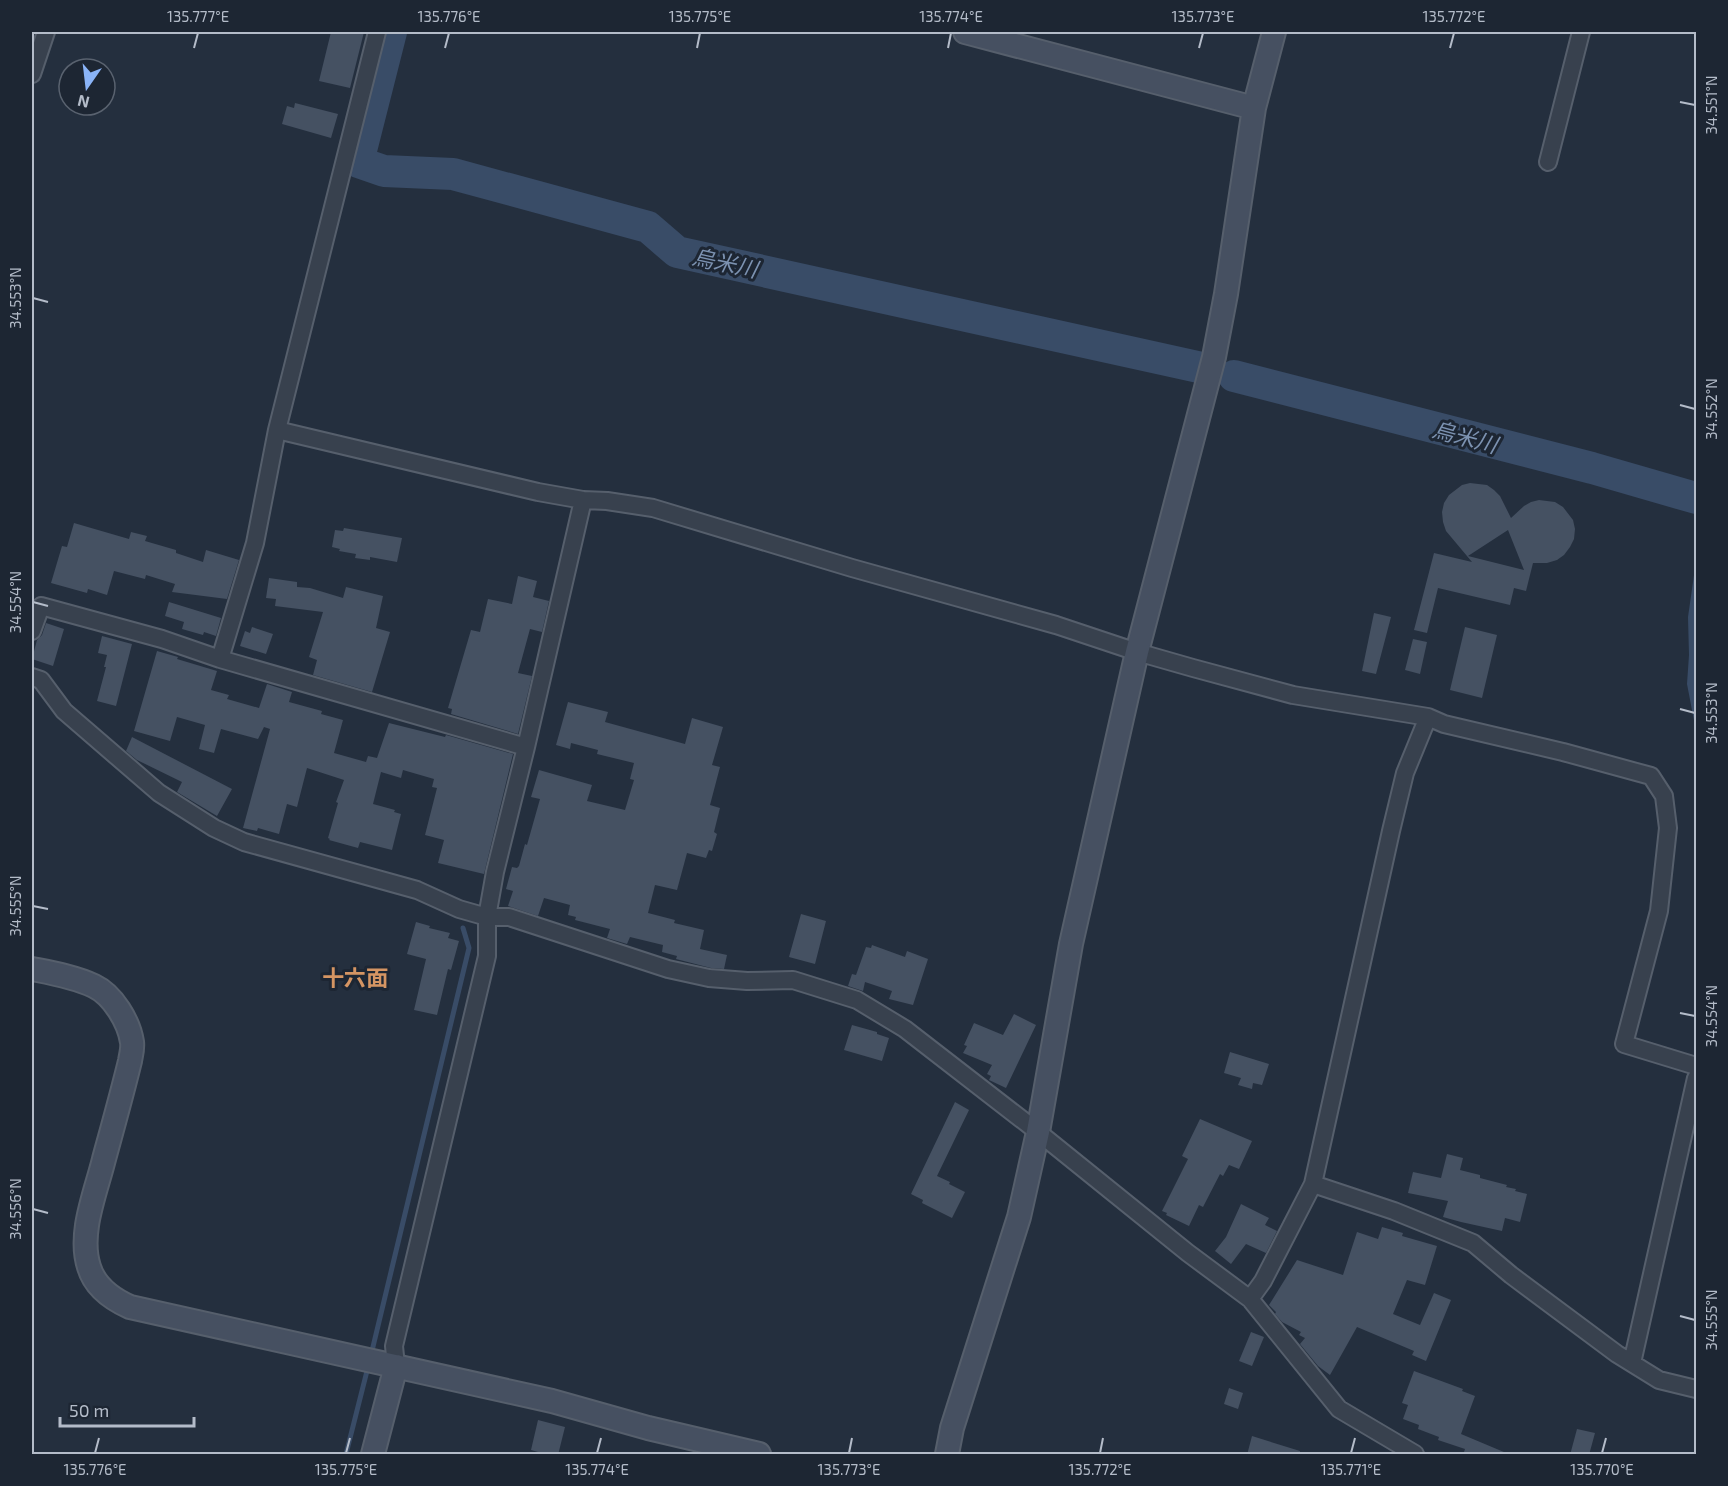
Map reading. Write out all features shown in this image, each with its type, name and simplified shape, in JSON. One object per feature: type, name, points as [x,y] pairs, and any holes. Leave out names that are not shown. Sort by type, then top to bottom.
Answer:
[{"type":"street","points":[[32,74],[46,32]]},
{"type":"street","points":[[220,659],[255,543],[277,430],[377,32]]},
{"type":"street","points":[[965,32],[1254,108]]},
{"type":"street","points":[[947,1455],[952,1428],[1019,1217],[1038,1132],[1071,944],[1137,652],[1214,357],[1226,294],[1254,108],[1274,32]]},
{"type":"street","points":[[1548,162],[1581,32]]},
{"type":"street","points":[[277,430],[538,492],[663,510],[852,568],[1056,625],[1137,652],[1293,695],[1428,717],[1444,724],[1563,752],[1651,776],[1664,796],[1668,828],[1659,911],[1624,1044],[1696,1066]]},
{"type":"street","points":[[374,1455],[389,1365],[487,956],[488,916],[495,872],[583,500]]},
{"type":"street","points":[[32,631],[41,606],[162,639],[220,659],[526,747]]},
{"type":"street","points":[[32,677],[41,680],[64,711],[159,793],[214,828],[244,842],[417,890],[459,909],[488,916],[509,917],[668,969],[709,978],[747,981],[793,980],[857,1000],[905,1029],[1188,1253],[1250,1299],[1339,1409],[1415,1455]]},
{"type":"street","points":[[1250,1299],[1263,1281],[1313,1184],[1391,831],[1406,773],[1428,717]]},
{"type":"street","points":[[32,969],[79,980],[97,987],[111,1000],[129,1028],[132,1044],[130,1061],[86,1234],[88,1266],[94,1279],[103,1290],[116,1300],[130,1307],[552,1401],[648,1428],[759,1455]]},
{"type":"street","points":[[1632,1363],[1696,1078]]},
{"type":"street","points":[[1313,1184],[1394,1211],[1473,1243],[1617,1354],[1659,1380],[1696,1389]]},
{"type":"water","points":[[1696,561],[1696,731],[1687,684],[1688,617]]},
{"type":"building","points":[[331,32],[364,32],[350,88],[319,81]]},
{"type":"building","points":[[295,103],[338,114],[331,138],[282,124],[287,106],[294,108]]},
{"type":"building","points":[[1470,483],[1487,485],[1500,496],[1511,518],[1531,502],[1539,500],[1555,502],[1563,507],[1573,520],[1574,539],[1564,555],[1557,560],[1533,563],[1526,591],[1514,588],[1510,605],[1438,588],[1427,633],[1414,630],[1434,553],[1472,562],[1446,531],[1443,522],[1444,503],[1449,495],[1462,485]],"holes":[[[1508,530],[1524,570],[1468,556]]]},
{"type":"building","points":[[74,523],[129,539],[131,532],[147,536],[145,541],[176,550],[176,553],[203,562],[206,550],[239,560],[227,599],[172,592],[175,584],[146,575],[145,579],[114,571],[107,595],[88,589],[87,593],[51,583],[62,546],[67,547]]},
{"type":"building","points":[[344,528],[402,538],[397,562],[370,557],[370,560],[355,558],[356,554],[339,551],[340,549],[332,547],[335,530],[343,531]]},
{"type":"building","points":[[518,576],[537,581],[533,597],[549,601],[542,632],[530,629],[518,673],[532,676],[518,734],[451,714],[452,709],[448,708],[471,630],[480,632],[488,599],[512,604]]},
{"type":"building","points":[[269,578],[297,582],[297,587],[310,588],[343,598],[346,587],[383,596],[376,628],[390,632],[372,692],[313,675],[317,660],[309,657],[323,612],[275,606],[276,599],[266,598]]},
{"type":"building","points":[[169,602],[221,618],[216,636],[182,629],[184,622],[165,616]]},
{"type":"building","points":[[1374,613],[1391,617],[1376,674],[1362,671]]},
{"type":"building","points":[[46,623],[64,629],[53,666],[32,659],[37,640],[42,635]]},
{"type":"building","points":[[252,627],[273,634],[266,654],[240,646],[245,631],[250,633]]},
{"type":"building","points":[[1465,627],[1497,635],[1482,698],[1450,690]]},
{"type":"building","points":[[102,636],[132,644],[116,706],[97,701],[107,655],[98,653]]},
{"type":"building","points":[[1413,639],[1427,642],[1420,674],[1405,670]]},
{"type":"building","points":[[157,651],[217,671],[211,690],[229,695],[227,699],[259,708],[267,684],[292,692],[289,702],[322,711],[321,714],[343,720],[334,753],[366,762],[368,756],[377,758],[389,723],[445,737],[446,735],[513,754],[484,874],[438,863],[444,840],[425,835],[437,788],[432,787],[434,779],[403,770],[401,778],[381,772],[373,804],[401,814],[392,850],[360,842],[358,848],[329,840],[338,803],[336,802],[344,780],[307,768],[297,807],[287,804],[279,834],[258,828],[257,831],[243,828],[270,729],[264,727],[258,739],[221,729],[214,753],[199,749],[205,725],[177,717],[170,741],[134,731]]},
{"type":"building","points":[[568,702],[608,712],[605,722],[685,744],[692,718],[723,727],[712,765],[720,767],[710,805],[720,808],[714,832],[717,834],[712,851],[709,850],[706,858],[687,853],[677,890],[655,885],[648,913],[675,920],[674,923],[704,930],[700,949],[727,955],[724,969],[676,959],[677,956],[662,952],[663,945],[630,937],[627,944],[607,938],[610,929],[575,920],[576,917],[568,915],[570,905],[544,898],[538,916],[508,906],[513,891],[506,889],[512,867],[519,866],[540,799],[531,797],[539,770],[592,785],[587,801],[625,810],[634,780],[630,779],[634,763],[597,754],[598,750],[571,743],[570,749],[556,745]]},
{"type":"building","points":[[132,737],[232,789],[217,816],[177,792],[182,782],[137,760],[126,751]]},
{"type":"building","points":[[801,914],[826,921],[815,964],[789,957]]},
{"type":"building","points":[[416,922],[450,933],[448,938],[459,941],[451,970],[448,969],[437,1015],[414,1010],[426,959],[407,954]]},
{"type":"building","points":[[872,945],[905,957],[907,951],[928,959],[913,1005],[889,999],[892,991],[865,982],[863,991],[848,986],[852,974],[856,975],[866,947],[871,948]]},
{"type":"building","points":[[1014,1014],[1036,1025],[1006,1088],[989,1080],[991,1076],[987,1074],[992,1065],[963,1053],[967,1046],[964,1045],[974,1023],[1003,1035]]},
{"type":"building","points":[[852,1025],[889,1038],[882,1061],[844,1050]]},
{"type":"building","points":[[1230,1052],[1269,1064],[1262,1085],[1253,1083],[1252,1089],[1238,1085],[1241,1078],[1224,1073]]},
{"type":"building","points":[[955,1102],[969,1110],[937,1176],[965,1192],[952,1218],[922,1203],[923,1200],[911,1194]]},
{"type":"building","points":[[1200,1119],[1252,1141],[1239,1169],[1229,1165],[1223,1176],[1220,1174],[1203,1207],[1199,1205],[1189,1226],[1162,1211],[1188,1159],[1182,1156]]},
{"type":"building","points":[[1447,1154],[1463,1158],[1460,1170],[1480,1175],[1480,1178],[1507,1185],[1506,1187],[1527,1194],[1520,1222],[1505,1218],[1502,1231],[1461,1222],[1443,1217],[1448,1201],[1408,1193],[1413,1172],[1441,1178]]},
{"type":"building","points":[[1241,1204],[1269,1218],[1265,1225],[1277,1231],[1266,1253],[1246,1244],[1231,1264],[1215,1251],[1226,1237]]},
{"type":"building","points":[[1382,1227],[1403,1233],[1402,1236],[1437,1246],[1425,1285],[1407,1280],[1393,1314],[1420,1325],[1434,1293],[1451,1300],[1426,1361],[1412,1355],[1414,1351],[1357,1327],[1330,1375],[1318,1366],[1300,1344],[1305,1338],[1299,1335],[1301,1332],[1282,1322],[1269,1305],[1297,1260],[1343,1275],[1357,1232],[1378,1239]]},
{"type":"building","points":[[1251,1332],[1264,1337],[1252,1366],[1239,1361]]},
{"type":"building","points":[[1414,1371],[1463,1389],[1462,1391],[1475,1396],[1461,1434],[1511,1455],[1463,1455],[1465,1449],[1438,1440],[1439,1437],[1418,1429],[1419,1425],[1403,1419],[1408,1405],[1402,1403]]},
{"type":"building","points":[[1229,1388],[1243,1393],[1238,1409],[1224,1404]]},
{"type":"building","points":[[538,1420],[565,1427],[558,1455],[531,1450]]},
{"type":"building","points":[[1577,1429],[1595,1433],[1589,1455],[1570,1455]]},
{"type":"building","points":[[1252,1436],[1300,1451],[1300,1455],[1247,1455]]},
{"type":"waterway","name":"烏米川","points":[[391,32],[358,162],[384,171],[453,174],[648,227],[677,252],[1198,367]]},
{"type":"waterway","name":"烏米川","points":[[1234,376],[1592,468],[1696,498]]},
{"type":"waterway","points":[[371,1355],[469,948],[463,928]]},
{"type":"waterway","points":[[346,1454],[368,1367]]},
{"type":"district","name":"十六面","points":[[355,978]]}]
